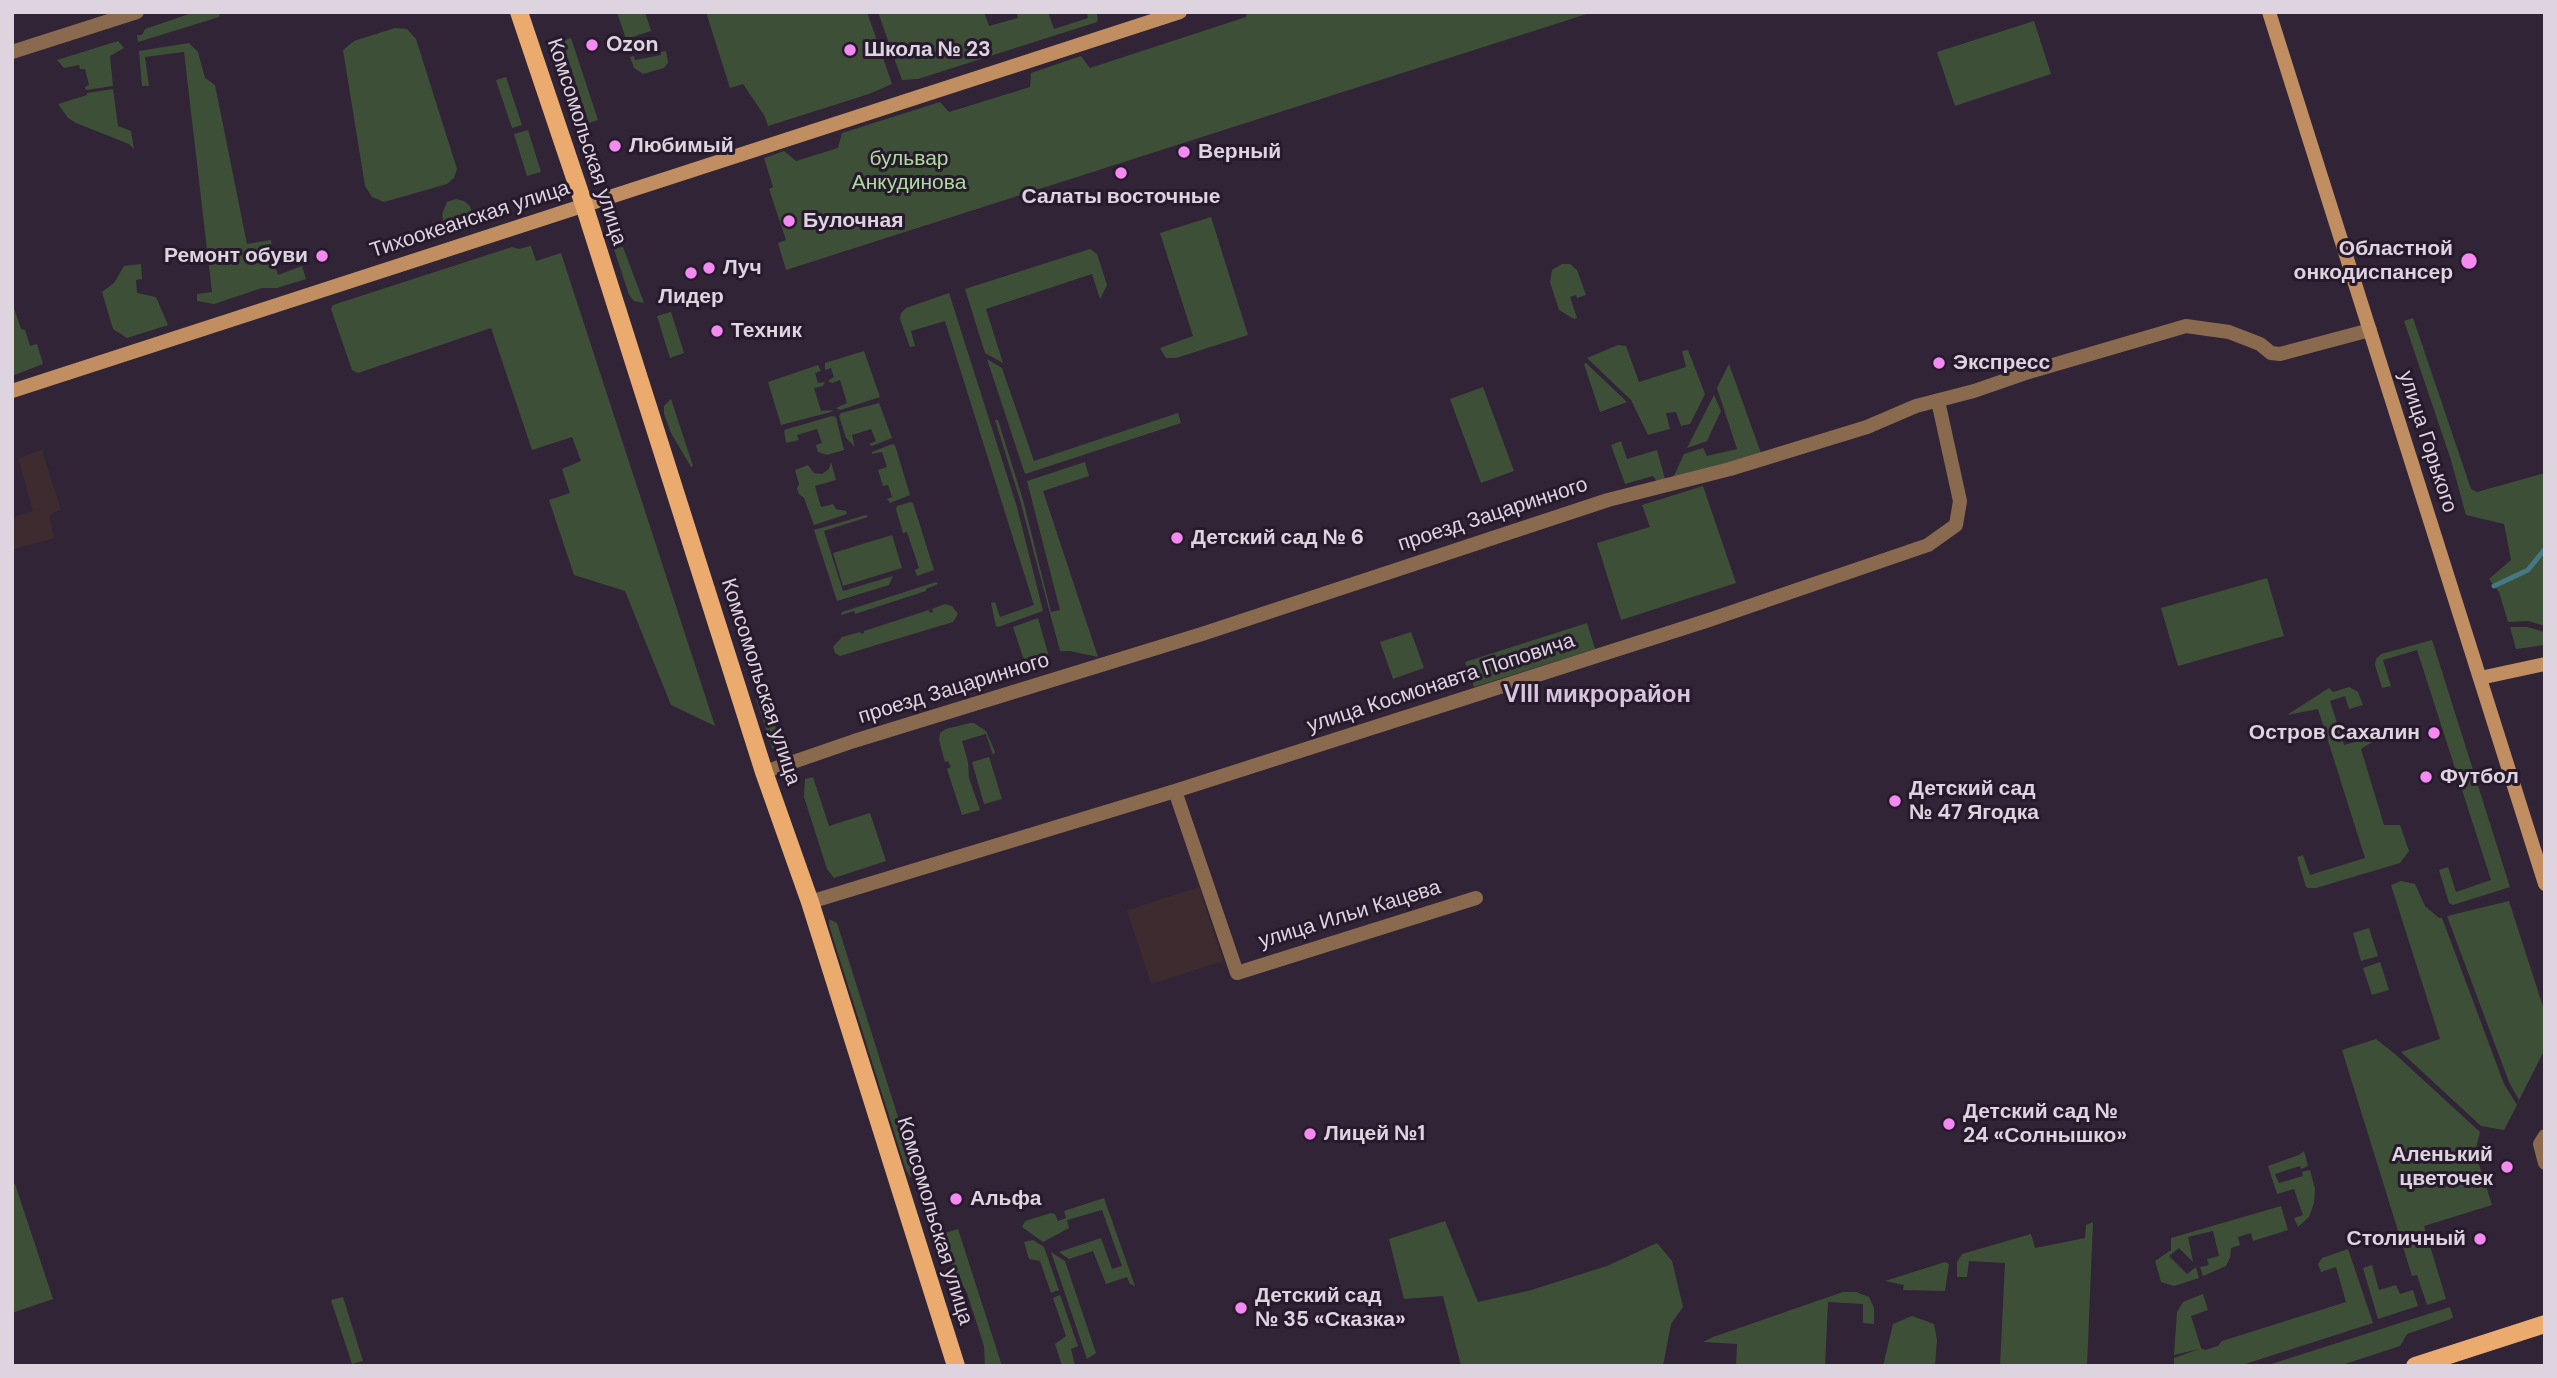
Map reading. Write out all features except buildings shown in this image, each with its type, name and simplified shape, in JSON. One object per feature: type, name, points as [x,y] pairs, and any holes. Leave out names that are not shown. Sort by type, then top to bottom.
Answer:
[{"type":"main road","name":"Комсомольская улица","points":[[519,12],[584,205],[764,772],[810,902],[956,1366]]},
{"type":"main road","points":[[2415,1366],[2545,1324]]},
{"type":"street","points":[[12,52],[137,12]]},
{"type":"street","name":"Тихоокеанская улица","points":[[12,391],[1180,12]]},
{"type":"street","name":"улица Горького","points":[[2269,12],[2545,884]]},
{"type":"street","name":"проезд Зацаринного","points":[[764,772],[854,741],[1202,634],[1608,500],[1730,469],[1867,426],[1916,406],[2186,326],[2229,332],[2260,344],[2271,353],[2280,354],[2370,330]]},
{"type":"street","name":"улица Космонавта Поповича","points":[[810,902],[1175,791],[1709,620],[1928,545],[1956,525],[1960,501],[1938,401]]},
{"type":"street","points":[[2480,678],[2545,664]]},
{"type":"street","name":"улица Ильи Кацева","points":[[1175,791],[1237,973],[1476,898]]},
{"type":"street","points":[[2545,1136],[2540,1144],[2545,1163]]},
{"type":"shaded area","points":[[42,450],[61,510],[49,515],[54,538],[12,550],[12,518],[33,511],[18,458]]},
{"type":"shaded area","points":[[1199,887],[1223,961],[1151,984],[1127,910]]},
{"type":"green space","points":[[195,12],[220,12],[219,17],[138,42],[137,35],[142,35],[145,29]]},
{"type":"green space","points":[[617,12],[645,12],[651,31],[626,39]]},
{"type":"green space","name":"Школа № 23","points":[[706,12],[867,12],[892,84],[768,126],[764,115],[743,84],[730,88]]},
{"type":"green space","points":[[878,12],[984,12],[989,26],[1018,18],[1017,12],[1048,12],[1054,29],[1088,18],[1087,12],[1096,12],[1098,19],[1097,22],[918,79],[902,80]]},
{"type":"green space","name":"бульвар Анкудинова","points":[[1247,12],[1593,12],[786,270],[778,243],[786,240],[769,189],[773,187],[764,158],[784,151],[796,161],[838,148],[842,133],[940,102],[949,112],[1030,87],[1031,73],[1081,56],[1090,68],[1246,17]]},
{"type":"green space","points":[[2034,21],[2051,74],[1955,106],[1937,52]]},
{"type":"green space","points":[[395,28],[407,29],[416,39],[457,169],[454,178],[447,184],[384,202],[372,197],[365,186],[343,50],[354,41]]},
{"type":"green space","points":[[571,38],[598,120],[589,123],[562,41]]},
{"type":"green space","points":[[118,41],[124,48],[110,56],[113,86],[86,90],[85,87],[89,85],[85,69],[80,69],[79,65],[64,68],[57,60]]},
{"type":"green space","points":[[189,43],[198,52],[205,78],[215,85],[247,244],[271,240],[270,250],[278,275],[302,266],[306,279],[277,288],[262,288],[214,304],[197,301],[197,294],[212,292],[184,52],[145,57],[149,86],[142,86],[139,51]]},
{"type":"green space","points":[[666,51],[668,63],[664,68],[643,74],[634,68],[630,57],[634,56],[635,60],[661,55],[661,52]]},
{"type":"green space","points":[[506,77],[522,125],[512,128],[496,80]]},
{"type":"green space","points":[[113,89],[118,126],[131,131],[134,149],[129,144],[76,123],[68,118],[58,104],[87,93]]},
{"type":"green space","points":[[528,130],[541,172],[527,176],[514,134]]},
{"type":"green space","points":[[456,199],[470,206],[474,219],[473,227],[446,235],[442,214],[447,202]]},
{"type":"green space","points":[[1211,217],[1248,335],[1176,358],[1166,358],[1160,348],[1193,336],[1160,233]]},
{"type":"green space","points":[[531,246],[536,261],[561,253],[715,726],[671,705],[625,591],[574,575],[549,500],[570,493],[562,469],[581,461],[572,437],[532,450],[491,328],[358,373],[352,370],[331,309],[333,305],[512,247],[519,249]]},
{"type":"green space","points":[[623,247],[644,303],[634,301],[629,295],[614,249]]},
{"type":"green space","points":[[1090,249],[1097,254],[1107,285],[1100,299],[1092,274],[986,309],[1003,363],[985,353],[965,289]]},
{"type":"green space","points":[[141,264],[142,279],[136,280],[137,293],[156,297],[168,325],[127,338],[113,329],[102,292],[114,283],[124,266]]},
{"type":"green space","points":[[1562,264],[1570,264],[1577,270],[1586,295],[1570,297],[1577,318],[1574,319],[1559,310],[1550,282],[1552,270]]},
{"type":"green space","points":[[949,293],[1017,507],[1043,611],[998,627],[991,603],[995,602],[1000,617],[1034,605],[945,321],[911,331],[915,346],[910,347],[900,319],[906,308]]},
{"type":"green space","points":[[12,302],[21,329],[25,330],[30,346],[37,344],[43,364],[12,376]]},
{"type":"green space","points":[[671,312],[684,353],[670,358],[657,316]]},
{"type":"green space","points":[[2413,318],[2471,489],[2477,492],[2545,473],[2545,626],[2528,621],[2508,622],[2499,592],[2489,579],[2511,560],[2504,524],[2466,515],[2451,460],[2404,321]]},
{"type":"green space","points":[[1618,345],[1626,346],[1639,382],[1686,367],[1682,351],[1688,350],[1705,394],[1690,424],[1681,426],[1676,412],[1666,413],[1670,429],[1648,435],[1631,400],[1587,358]]},
{"type":"green space","points":[[864,351],[880,397],[840,410],[836,408],[847,403],[840,380],[832,383],[828,381],[834,377],[831,368],[825,370],[825,363]]},
{"type":"green space","points":[[987,359],[1002,368],[1034,461],[1178,413],[1181,423],[1025,474]]},
{"type":"green space","points":[[1584,364],[1627,402],[1600,412]]},
{"type":"green space","points":[[1729,364],[1762,456],[1672,480],[1684,454],[1703,448],[1707,456],[1737,449],[1717,388]]},
{"type":"green space","points":[[818,365],[821,371],[815,373],[818,383],[825,382],[823,386],[814,388],[821,411],[833,410],[781,425],[768,382]]},
{"type":"green space","points":[[1483,387],[1514,471],[1481,483],[1450,399]]},
{"type":"green space","points":[[1714,395],[1721,411],[1707,441],[1687,448]]},
{"type":"green space","points":[[671,399],[693,466],[691,467],[671,433],[664,414],[664,406]]},
{"type":"green space","points":[[879,403],[892,438],[872,446],[869,444],[876,441],[871,429],[852,435],[855,447],[846,438],[839,416],[841,413]]},
{"type":"green space","points":[[836,417],[844,450],[827,455],[818,452],[816,445],[822,443],[817,429],[797,435],[799,440],[786,443],[784,430]]},
{"type":"green space","points":[[995,420],[998,420],[1023,500],[1051,612],[1060,610],[1027,481],[1085,462],[1089,476],[1043,491],[1098,657],[1060,651],[1020,500]]},
{"type":"green space","points":[[1621,441],[1627,459],[1657,450],[1665,479],[1658,483],[1653,476],[1625,484],[1611,445]]},
{"type":"green space","points":[[895,445],[910,495],[890,503],[887,499],[892,497],[888,485],[883,486],[878,470],[887,467],[882,452],[872,452]]},
{"type":"green space","points":[[831,462],[836,480],[815,486],[821,507],[833,504],[836,509],[846,511],[847,514],[814,525],[804,498],[797,489],[799,484],[795,470],[808,465],[814,473],[822,474],[829,469]]},
{"type":"green space","points":[[1703,486],[1736,583],[1621,620],[1597,543],[1650,527],[1642,505]]},
{"type":"green space","points":[[911,502],[934,570],[917,576],[915,570],[919,568],[907,532],[903,533],[896,509],[897,506]]},
{"type":"green space","points":[[866,515],[868,517],[824,531],[843,591],[893,576],[889,585],[837,601],[814,530]]},
{"type":"green space","points":[[892,535],[902,568],[843,586],[833,553]]},
{"type":"green space","points":[[2267,578],[2284,636],[2178,666],[2161,608]]},
{"type":"green space","points":[[936,582],[938,584],[926,591],[855,614],[854,611],[841,615],[842,612]]},
{"type":"green space","points":[[945,604],[952,606],[958,614],[953,622],[840,656],[835,653],[833,647],[842,637],[860,632],[861,634],[929,610],[930,613],[933,612],[932,609]]},
{"type":"green space","points":[[1038,618],[1049,657],[1026,666],[1013,627]]},
{"type":"green space","points":[[1587,623],[1595,649],[1474,687],[1465,662]]},
{"type":"green space","points":[[2510,627],[2527,627],[2545,632],[2545,645],[2516,649]]},
{"type":"green space","points":[[1411,632],[1424,668],[1393,679],[1380,642]]},
{"type":"green space","points":[[2432,640],[2510,887],[2453,905],[2449,903],[2439,870],[2448,867],[2456,892],[2491,880],[2417,650],[2383,660],[2391,686],[2382,688],[2375,665],[2381,654]]},
{"type":"green space","points":[[761,683],[763,691],[766,691],[780,744],[777,755],[772,748],[756,699]]},
{"type":"green space","points":[[2349,687],[2358,692],[2363,705],[2349,709],[2345,696],[2330,701],[2344,745],[2373,737],[2374,741],[2361,749],[2384,825],[2400,825],[2409,851],[2400,863],[2309,888],[2306,887],[2297,857],[2303,855],[2310,875],[2365,858],[2318,709],[2287,715],[2329,688],[2333,692]]},
{"type":"green space","points":[[970,723],[986,731],[995,752],[993,755],[986,734],[962,741],[969,778],[980,810],[962,815],[947,769],[951,767],[948,761],[945,762],[939,740],[940,733],[946,729]]},
{"type":"green space","points":[[989,757],[1002,799],[984,804],[972,762]]},
{"type":"green space","points":[[813,777],[829,826],[870,813],[886,861],[834,878],[827,869],[804,797],[805,779]]},
{"type":"green space","points":[[2401,881],[2415,884],[2425,906],[2442,918],[2504,1084],[2517,1105],[2504,1130],[2481,1126],[2401,1052],[2440,1039],[2391,885]]},
{"type":"green space","points":[[2509,901],[2545,1013],[2545,1049],[2519,1100],[2509,1082],[2447,916]]},
{"type":"green space","points":[[829,919],[837,923],[914,1168],[911,1178],[906,1170]]},
{"type":"green space","points":[[2369,928],[2378,956],[2361,961],[2353,933]]},
{"type":"green space","points":[[2380,962],[2389,990],[2372,995],[2363,968]]},
{"type":"green space","points":[[2376,1039],[2480,1132],[2475,1152],[2492,1205],[2424,1226],[2446,1299],[2427,1305],[2417,1275],[2412,1276],[2342,1050]]},
{"type":"green space","points":[[2304,1151],[2308,1166],[2275,1174],[2279,1183],[2303,1176],[2302,1172],[2310,1170],[2315,1189],[2314,1203],[2309,1217],[2298,1227],[2294,1218],[2303,1215],[2294,1189],[2277,1194],[2268,1166]]},
{"type":"green space","points":[[15,1184],[53,1299],[12,1313],[12,1186]]},
{"type":"green space","points":[[1104,1198],[1135,1286],[1130,1284],[1127,1277],[1106,1284],[1093,1251],[1069,1259],[1059,1252],[1101,1238],[1112,1269],[1122,1266],[1102,1210],[1067,1220],[1069,1228],[1043,1242],[1022,1227],[1025,1221],[1051,1213],[1055,1214],[1058,1221],[1066,1218],[1064,1211]]},
{"type":"green space","points":[[2281,1206],[2288,1230],[2253,1241],[2251,1233],[2238,1237],[2240,1245],[2231,1248],[2226,1266],[2203,1276],[2200,1267],[2209,1265],[2207,1259],[2219,1256],[2213,1231],[2188,1237],[2193,1262],[2179,1248],[2169,1256],[2187,1274],[2196,1267],[2199,1278],[2174,1286],[2161,1282],[2155,1261],[2171,1250],[2171,1238]]},
{"type":"green space","points":[[1445,1221],[1478,1302],[1528,1291],[1607,1266],[1657,1243],[1672,1261],[1683,1307],[1671,1324],[1663,1366],[1461,1366],[1443,1296],[1404,1299],[1389,1239]]},
{"type":"green space","points":[[2093,1222],[2087,1366],[2000,1366],[2005,1263],[1969,1261],[1967,1277],[1957,1277],[1957,1262],[1962,1254],[2031,1234],[2035,1248],[2085,1238],[2086,1225]]},
{"type":"green space","points":[[958,1229],[1002,1366],[985,1366],[984,1346],[967,1293],[952,1265],[942,1234]]},
{"type":"green space","points":[[1033,1240],[1044,1247],[1059,1290],[1051,1293],[1040,1261],[1029,1259],[1024,1242]]},
{"type":"green space","points":[[2348,1249],[2373,1323],[2239,1366],[2174,1366],[2174,1358],[2199,1349],[2174,1355],[2177,1312],[2183,1302],[2203,1294],[2208,1310],[2191,1316],[2201,1348],[2205,1350],[2218,1346],[2222,1341],[2346,1302],[2336,1267],[2321,1272],[2318,1264],[2322,1258]]},
{"type":"green space","points":[[1051,1252],[1065,1261],[1096,1353],[1087,1359]]},
{"type":"green space","points":[[1945,1262],[1949,1264],[1945,1291],[1903,1290],[1904,1285],[1885,1281]]},
{"type":"green space","points":[[2372,1265],[2379,1290],[2396,1285],[2400,1294],[2413,1290],[2418,1306],[2378,1319],[2363,1268]]},
{"type":"green space","points":[[1843,1292],[1856,1292],[1869,1297],[1874,1308],[1874,1324],[1863,1323],[1863,1304],[1828,1302],[1825,1366],[1736,1366],[1737,1344],[1703,1342],[1713,1337]]},
{"type":"green space","points":[[1060,1295],[1078,1346],[1071,1349],[1075,1366],[1062,1366],[1055,1344],[1066,1336],[1053,1298]]},
{"type":"green space","points":[[343,1297],[363,1361],[352,1364],[331,1300]]},
{"type":"green space","points":[[2450,1307],[2453,1317],[2451,1319],[2407,1334],[2400,1346],[2339,1366],[2265,1366]]},
{"type":"green space","points":[[1912,1316],[1934,1324],[1937,1340],[1935,1366],[1883,1366],[1893,1324]]},
{"type":"waterway","points":[[2494,586],[2528,570],[2545,549]]},
{"type":"place","name":"Ozon","points":[[592,45]]},
{"type":"place","name":"Школа № 23","points":[[850,50]]},
{"type":"place","name":"Любимый","points":[[615,146]]},
{"type":"place","name":"Верный","points":[[1184,152]]},
{"type":"place","name":"Салаты восточные","points":[[1121,173]]},
{"type":"place","name":"Булочная","points":[[789,221]]},
{"type":"place","name":"Ремонт обуви","points":[[322,256]]},
{"type":"place","name":"Областной онкодиспансер","points":[[2469,261]]},
{"type":"place","name":"Луч","points":[[709,268]]},
{"type":"place","name":"Лидер","points":[[691,273]]},
{"type":"place","name":"Техник","points":[[717,331]]},
{"type":"place","name":"Экспресс","points":[[1939,363]]},
{"type":"place","name":"Детский сад № 6","points":[[1177,538]]},
{"type":"place","name":"Остров Сахалин","points":[[2434,733]]},
{"type":"place","name":"Футбол","points":[[2426,777]]},
{"type":"place","name":"Детский сад № 47 Ягодка","points":[[1895,801]]},
{"type":"place","name":"Детский сад № 24 «Солнышко»","points":[[1949,1124]]},
{"type":"place","name":"Лицей №1","points":[[1310,1134]]},
{"type":"place","name":"Аленький цветочек","points":[[2507,1167]]},
{"type":"place","name":"Альфа","points":[[956,1199]]},
{"type":"place","name":"Столичный","points":[[2480,1239]]},
{"type":"place","name":"Детский сад № 35 «Сказка»","points":[[1241,1308]]},
{"type":"district","name":"VIII микрорайон","points":[[1597,696]]}]
